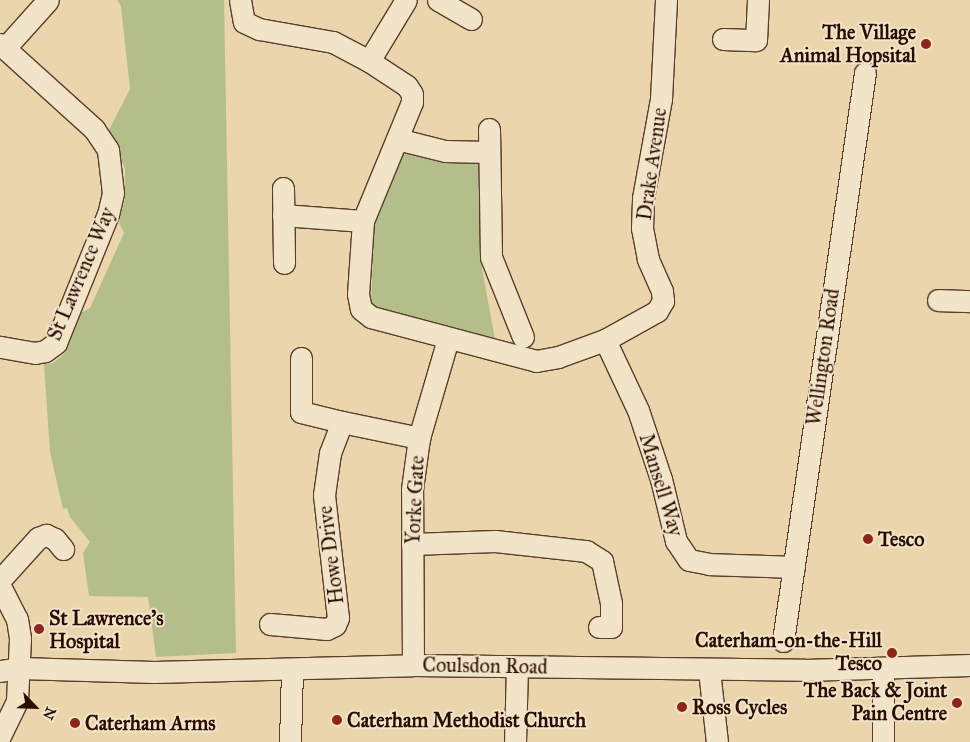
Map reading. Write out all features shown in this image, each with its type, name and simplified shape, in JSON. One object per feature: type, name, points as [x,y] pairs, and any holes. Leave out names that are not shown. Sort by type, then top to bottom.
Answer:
[{"type":"street","points":[[2,46],[48,0]]},
{"type":"street","points":[[240,0],[244,22],[259,29],[333,42],[369,61],[407,86],[412,94],[412,102],[364,221],[283,215]]},
{"type":"street","points":[[369,61],[406,0]]},
{"type":"street","points":[[438,0],[471,19]]},
{"type":"street","name":"Drake Avenue","points":[[364,221],[358,294],[361,309],[371,317],[536,361],[558,357],[605,340],[657,311],[663,301],[662,291],[648,259],[642,228],[643,198],[661,99],[666,0]]},
{"type":"street","points":[[723,39],[756,40],[758,0]]},
{"type":"street","name":"St Lawrence Way","points":[[0,347],[35,353],[45,351],[56,343],[108,214],[113,193],[108,150],[94,128],[2,46]]},
{"type":"street","name":"Wellington Road","points":[[783,641],[865,73]]},
{"type":"street","points":[[488,129],[491,257],[523,337]]},
{"type":"street","points":[[397,138],[445,151],[488,152]]},
{"type":"street","points":[[283,188],[284,263]]},
{"type":"street","points":[[938,300],[970,301]]},
{"type":"street","name":"Yorke Gate","points":[[413,665],[412,489],[419,438],[448,339]]},
{"type":"street","name":"Mansell Way","points":[[605,340],[638,410],[661,480],[676,541],[689,560],[709,564],[794,567]]},
{"type":"street","points":[[300,358],[301,412],[419,438]]},
{"type":"street","name":"Howe Drive","points":[[270,624],[327,629],[335,625],[338,618],[324,495],[330,453],[342,422]]},
{"type":"street","points":[[0,580],[38,538],[46,536],[55,539],[63,549]]},
{"type":"street","points":[[412,544],[495,540],[586,551],[602,562],[611,603],[611,627],[599,627]]},
{"type":"street","points":[[0,586],[17,619],[10,670],[17,700],[0,736]]},
{"type":"street","name":"Coulsdon Road","points":[[10,670],[154,672],[413,665],[709,670],[883,670],[970,665]]},
{"type":"street","points":[[515,742],[517,666]]},
{"type":"street","points":[[290,742],[292,669]]},
{"type":"street","points":[[709,670],[717,742]]},
{"type":"street","points":[[883,670],[884,742]]},
{"type":"green space","points":[[117,0],[224,0],[236,653],[156,657],[148,597],[89,596],[83,553],[90,542],[70,517],[67,508],[63,509],[50,452],[44,364],[53,363],[65,353],[80,313],[90,308],[124,233],[119,223],[125,199],[125,169],[109,130],[130,89],[121,6]]},
{"type":"green space","points":[[416,152],[476,161],[480,168],[482,269],[495,339],[377,309],[371,302],[375,216],[397,161],[405,153]]},
{"type":"place","name":"The Village Animal Hopsital","points":[[926,44]]},
{"type":"place","name":"Tesco","points":[[868,539]]},
{"type":"place","name":"St Lawrence's Hospital","points":[[39,629]]},
{"type":"place","name":"Caterham-on-the-Hill Tesco","points":[[892,653]]},
{"type":"place","name":"The Back & Joint Pain Centre","points":[[957,703]]},
{"type":"place","name":"Ross Cycles","points":[[682,707]]},
{"type":"place","name":"Caterham Methodist Church","points":[[337,720]]},
{"type":"place","name":"Caterham Arms","points":[[75,723]]}]
